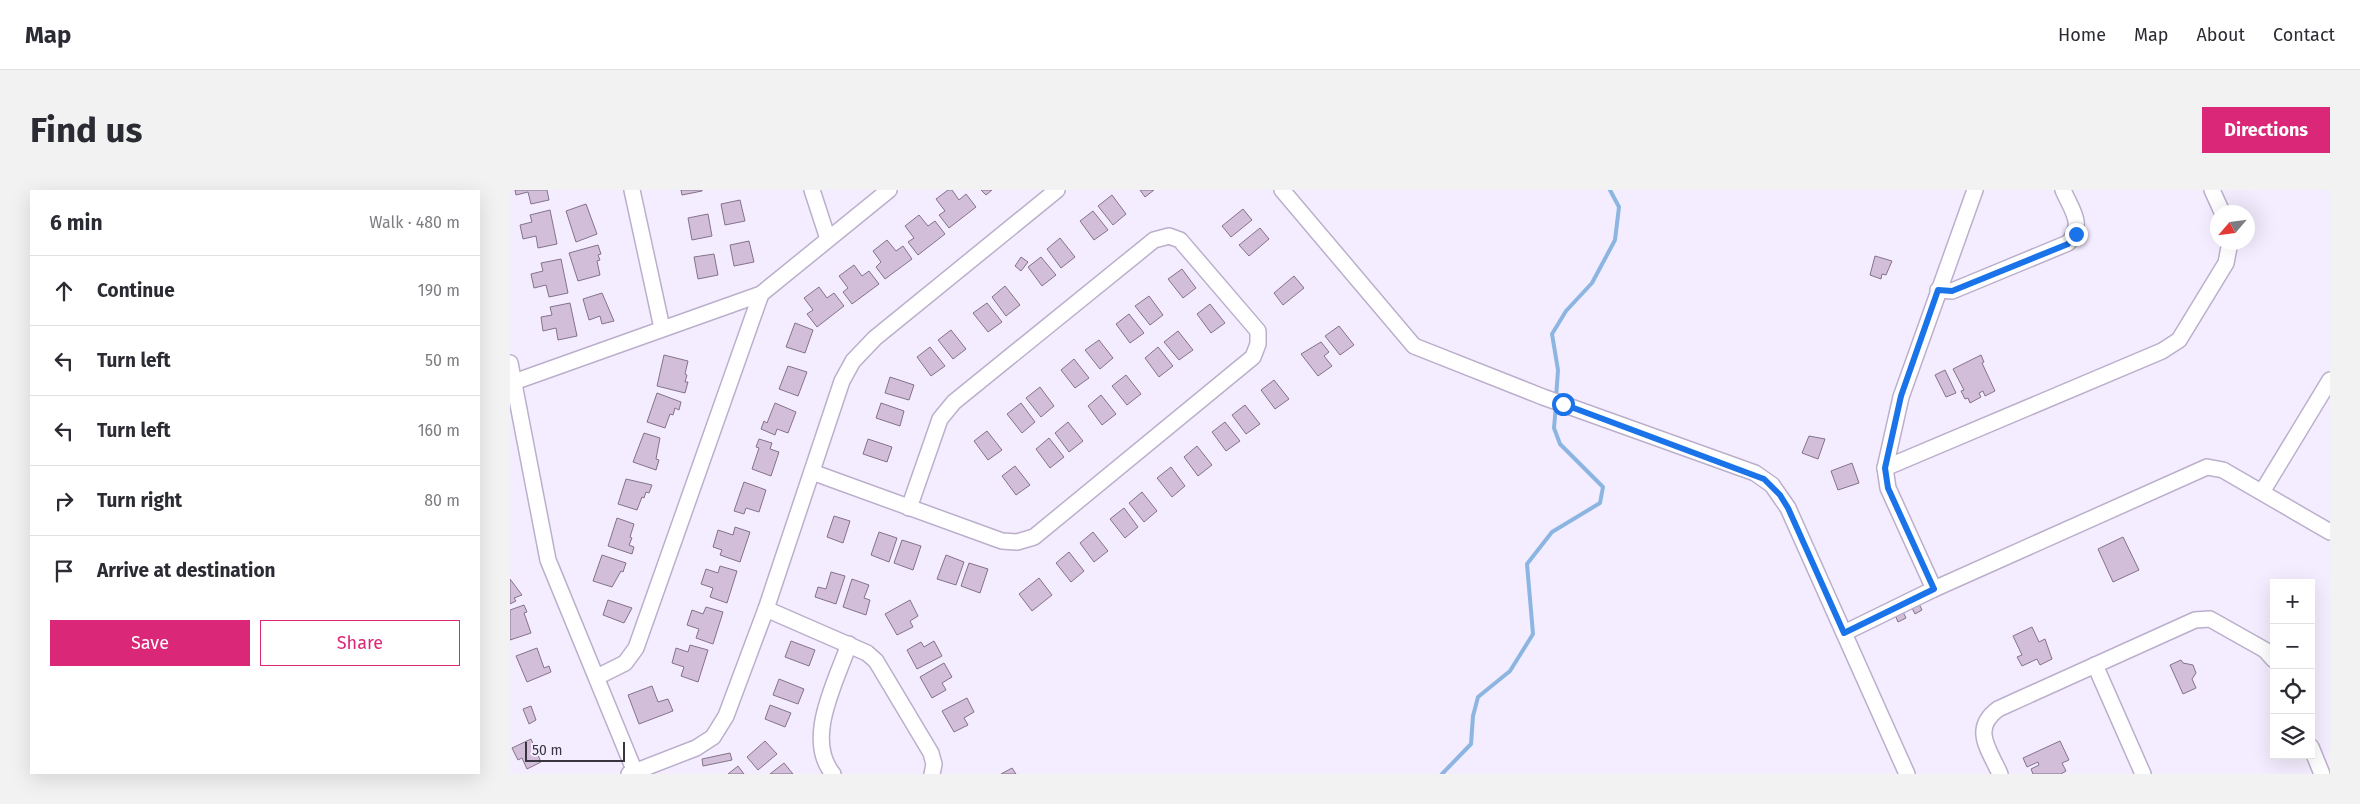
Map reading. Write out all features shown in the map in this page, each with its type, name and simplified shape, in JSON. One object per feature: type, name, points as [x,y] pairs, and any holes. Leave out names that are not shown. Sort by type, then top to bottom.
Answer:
[{"type":"street","points":[[632,190],[662,328]]},
{"type":"street","points":[[812,190],[828,238]]},
{"type":"street","points":[[514,382],[761,294],[889,190]]},
{"type":"street","points":[[510,363],[548,560],[597,677],[632,773],[696,748],[713,737],[726,716],[766,609],[842,382],[853,361],[875,338],[1057,190]]},
{"type":"street","points":[[1282,190],[1414,346],[1543,397],[1764,479],[1780,495],[1788,508],[1906,774]]},
{"type":"street","points":[[1934,589],[1888,488],[1885,468],[1901,396],[1975,190]]},
{"type":"street","points":[[1938,290],[1952,291],[2068,244],[2076,234],[2078,224],[2063,190]]},
{"type":"street","points":[[2212,190],[2219,205]]},
{"type":"street","points":[[812,472],[909,508],[1002,541],[1017,542],[1034,537],[1253,357],[1258,344],[1258,331],[1180,240],[1169,236],[1154,240],[954,402],[940,419],[909,508]]},
{"type":"street","points":[[1885,468],[2162,351],[2179,340],[2226,263],[2228,250]]},
{"type":"street","points":[[597,677],[625,663],[636,648],[761,294]]},
{"type":"street","points":[[2262,492],[2330,380]]},
{"type":"street","points":[[1844,633],[1934,589],[2207,467],[2223,470],[2330,532]]},
{"type":"street","points":[[766,609],[849,644],[867,653],[876,661],[931,753],[934,764],[932,774]]},
{"type":"street","points":[[2000,774],[1983,738],[1983,726],[1988,716],[1998,709],[2195,620],[2210,619],[2265,650],[2270,656]]},
{"type":"street","points":[[833,774],[821,754],[822,722],[849,644]]},
{"type":"street","points":[[2095,665],[2143,774]]},
{"type":"street","points":[[2315,757],[2322,774]]},
{"type":"building","points":[[515,190],[547,190],[549,200],[531,204],[528,192],[516,195]]},
{"type":"building","points":[[681,190],[702,190],[702,191],[682,195]]},
{"type":"building","points":[[948,190],[952,190],[959,200],[966,194],[976,207],[949,228],[939,215],[945,211],[936,199]]},
{"type":"building","points":[[981,190],[992,190],[986,195]]},
{"type":"building","points":[[1140,190],[1154,190],[1145,197]]},
{"type":"building","points":[[1112,195],[1126,214],[1113,225],[1098,206]]},
{"type":"building","points":[[740,200],[745,221],[725,225],[721,204]]},
{"type":"building","points":[[586,204],[597,234],[576,242],[566,211]]},
{"type":"building","points":[[1243,209],[1252,220],[1231,237],[1222,226]]},
{"type":"building","points":[[550,210],[557,244],[538,248],[536,236],[523,239],[520,225],[532,222],[530,215]]},
{"type":"building","points":[[1093,211],[1108,230],[1094,240],[1080,221]]},
{"type":"building","points":[[708,214],[712,236],[692,240],[688,218]]},
{"type":"building","points":[[919,215],[928,226],[935,221],[945,234],[918,255],[908,242],[914,238],[905,226]]},
{"type":"building","points":[[1260,228],[1269,239],[1249,256],[1239,245]]},
{"type":"building","points":[[1060,238],[1075,257],[1061,268],[1047,249]]},
{"type":"building","points":[[887,240],[896,251],[903,246],[912,259],[885,279],[876,267],[881,262],[873,251]]},
{"type":"building","points":[[749,241],[754,262],[734,266],[730,245]]},
{"type":"building","points":[[598,245],[601,254],[598,255],[600,260],[597,261],[600,275],[578,281],[569,253]]},
{"type":"building","points":[[714,254],[718,275],[698,279],[694,257]]},
{"type":"building","points":[[1875,256],[1892,261],[1886,275],[1882,274],[1881,279],[1870,275]]},
{"type":"building","points":[[1021,257],[1028,262],[1021,271],[1015,266]]},
{"type":"building","points":[[1041,257],[1056,275],[1042,286],[1028,267]]},
{"type":"building","points":[[561,259],[568,293],[549,297],[546,285],[534,288],[531,274],[543,271],[541,263]]},
{"type":"building","points":[[854,265],[862,276],[869,271],[879,284],[852,304],[843,292],[848,288],[839,276]]},
{"type":"building","points":[[1182,269],[1196,288],[1183,298],[1168,279]]},
{"type":"building","points":[[1294,276],[1304,288],[1283,305],[1274,293]]},
{"type":"building","points":[[1005,286],[1020,305],[1006,316],[992,297]]},
{"type":"building","points":[[819,287],[827,298],[834,293],[844,306],[817,327],[807,314],[813,310],[804,298]]},
{"type":"building","points":[[602,293],[614,321],[602,324],[600,316],[589,320],[583,299]]},
{"type":"building","points":[[1149,296],[1163,315],[1150,325],[1135,306]]},
{"type":"building","points":[[570,303],[577,336],[558,340],[556,328],[543,331],[541,317],[552,315],[550,307]]},
{"type":"building","points":[[987,303],[1002,322],[988,332],[973,313]]},
{"type":"building","points":[[1210,304],[1225,323],[1211,333],[1197,314]]},
{"type":"building","points":[[1129,314],[1144,333],[1130,343],[1116,324]]},
{"type":"building","points":[[795,323],[813,330],[805,353],[786,347]]},
{"type":"building","points":[[1339,326],[1354,345],[1340,355],[1325,336]]},
{"type":"building","points":[[951,330],[966,349],[953,359],[938,340]]},
{"type":"building","points":[[1178,331],[1193,350],[1179,360],[1164,342]]},
{"type":"building","points":[[1099,340],[1113,358],[1100,369],[1085,350]]},
{"type":"building","points":[[1321,342],[1329,352],[1324,356],[1332,366],[1318,376],[1301,354]]},
{"type":"building","points":[[930,347],[945,366],[931,376],[917,357]]},
{"type":"building","points":[[1158,347],[1173,366],[1159,377],[1145,358]]},
{"type":"building","points":[[664,355],[688,361],[685,382],[688,382],[685,393],[657,386]]},
{"type":"building","points":[[1981,355],[1984,362],[1982,363],[1995,391],[1985,396],[1983,391],[1979,393],[1981,397],[1970,403],[1968,398],[1965,399],[1961,391],[1964,390],[1953,369]]},
{"type":"building","points":[[1074,359],[1089,378],[1075,388],[1061,370]]},
{"type":"building","points":[[788,366],[807,372],[798,396],[779,389]]},
{"type":"building","points":[[1945,370],[1956,393],[1946,397],[1935,375]]},
{"type":"building","points":[[1126,375],[1141,394],[1127,405],[1112,386]]},
{"type":"building","points":[[890,377],[914,385],[909,400],[885,393]]},
{"type":"building","points":[[1274,380],[1289,399],[1275,409],[1261,390]]},
{"type":"building","points":[[1040,387],[1054,406],[1041,417],[1026,398]]},
{"type":"building","points":[[657,393],[681,402],[679,410],[675,408],[673,415],[670,414],[665,428],[647,422]]},
{"type":"building","points":[[1101,395],[1116,414],[1102,425],[1088,406]]},
{"type":"building","points":[[775,403],[796,412],[788,433],[777,429],[775,435],[761,429],[764,421],[767,423]]},
{"type":"building","points":[[881,403],[904,411],[900,426],[876,418]]},
{"type":"building","points":[[1021,403],[1035,422],[1022,433],[1007,414]]},
{"type":"building","points":[[1245,405],[1260,424],[1246,434],[1232,415]]},
{"type":"building","points":[[1068,422],[1083,441],[1069,452],[1055,433]]},
{"type":"building","points":[[1225,422],[1240,441],[1226,451],[1212,432]]},
{"type":"building","points":[[987,431],[1002,450],[988,460],[974,441]]},
{"type":"building","points":[[644,433],[660,438],[656,459],[659,460],[656,470],[633,462]]},
{"type":"building","points":[[1809,436],[1825,439],[1818,459],[1802,453]]},
{"type":"building","points":[[1049,438],[1064,457],[1050,468],[1036,449]]},
{"type":"building","points":[[759,439],[772,443],[770,449],[779,452],[771,476],[752,469],[759,448],[756,447]]},
{"type":"building","points":[[868,439],[892,447],[887,462],[863,454]]},
{"type":"building","points":[[1197,446],[1212,465],[1198,476],[1184,457]]},
{"type":"building","points":[[1852,463],[1859,483],[1838,490],[1831,471]]},
{"type":"building","points":[[1015,466],[1030,485],[1016,495],[1002,476]]},
{"type":"building","points":[[1171,467],[1185,486],[1172,497],[1157,478]]},
{"type":"building","points":[[626,479],[652,485],[649,493],[646,492],[644,498],[642,497],[637,510],[618,504]]},
{"type":"building","points":[[744,482],[766,490],[759,512],[746,508],[744,514],[734,511]]},
{"type":"building","points":[[1142,492],[1157,511],[1144,522],[1129,503]]},
{"type":"building","points":[[1124,508],[1138,527],[1125,538],[1110,519]]},
{"type":"building","points":[[834,516],[850,521],[843,543],[827,537]]},
{"type":"building","points":[[617,518],[634,524],[629,545],[634,547],[632,554],[608,546]]},
{"type":"building","points":[[735,527],[750,532],[740,562],[720,555],[722,550],[713,547],[718,530],[733,535]]},
{"type":"building","points":[[879,532],[897,538],[889,562],[871,555]]},
{"type":"building","points":[[1093,532],[1108,551],[1094,562],[1080,543]]},
{"type":"building","points":[[2123,537],[2139,570],[2113,582],[2098,549]]},
{"type":"building","points":[[902,540],[921,546],[913,570],[894,563]]},
{"type":"building","points":[[1069,552],[1084,571],[1071,582],[1056,563]]},
{"type":"building","points":[[602,555],[626,563],[623,572],[621,571],[612,587],[593,581]]},
{"type":"building","points":[[946,555],[964,562],[956,585],[937,579]]},
{"type":"building","points":[[969,563],[988,569],[980,593],[961,586]]},
{"type":"building","points":[[720,566],[737,571],[727,603],[710,597],[713,588],[701,584],[706,569],[718,573]]},
{"type":"building","points":[[831,572],[845,576],[836,604],[815,597],[818,587],[826,589]]},
{"type":"building","points":[[1039,578],[1052,595],[1032,611],[1019,594]]},
{"type":"building","points":[[510,579],[522,595],[514,598],[516,601],[510,604]]},
{"type":"building","points":[[852,579],[869,585],[864,598],[870,600],[866,615],[843,607]]},
{"type":"building","points":[[608,600],[632,608],[624,623],[603,615]]},
{"type":"building","points":[[910,600],[918,616],[910,621],[913,627],[897,635],[885,614]]},
{"type":"building","points":[[1919,604],[1922,610],[1915,614],[1912,608]]},
{"type":"building","points":[[524,605],[527,612],[524,613],[531,633],[510,640],[510,610]]},
{"type":"building","points":[[706,607],[723,612],[713,644],[696,638],[699,629],[687,625],[692,610],[703,614]]},
{"type":"building","points":[[1903,612],[1906,618],[1898,622],[1895,615]]},
{"type":"building","points":[[2032,627],[2039,642],[2045,639],[2052,659],[2040,665],[2037,659],[2022,666],[2017,657],[2022,655],[2013,636]]},
{"type":"building","points":[[791,641],[815,650],[809,666],[785,657]]},
{"type":"building","points":[[934,641],[942,656],[917,669],[907,650],[921,642],[924,647]]},
{"type":"building","points":[[690,645],[708,650],[698,682],[681,676],[684,667],[672,663],[676,648],[688,652]]},
{"type":"building","points":[[537,648],[544,668],[549,666],[551,672],[527,682],[516,656]]},
{"type":"building","points":[[2181,660],[2183,663],[2193,665],[2196,673],[2192,679],[2196,688],[2183,694],[2170,665]]},
{"type":"building","points":[[944,663],[952,677],[942,683],[946,690],[932,698],[920,677]]},
{"type":"building","points":[[779,679],[804,689],[798,704],[773,695]]},
{"type":"building","points":[[652,686],[658,702],[668,699],[673,711],[639,724],[628,695]]},
{"type":"building","points":[[967,698],[974,712],[964,718],[968,725],[954,732],[942,711]]},
{"type":"building","points":[[770,705],[791,713],[785,727],[765,719]]},
{"type":"building","points":[[531,706],[536,720],[529,724],[523,709]]},
{"type":"building","points":[[531,739],[541,762],[527,769],[522,758],[518,760],[512,748]]},
{"type":"building","points":[[765,741],[777,754],[758,770],[747,757]]},
{"type":"building","points":[[2060,741],[2069,760],[2062,763],[2066,771],[2061,774],[2033,774],[2031,769],[2039,765],[2038,762],[2027,767],[2023,758]]},
{"type":"building","points":[[730,753],[732,760],[703,766],[702,759]]},
{"type":"building","points":[[784,763],[793,774],[770,774]]},
{"type":"building","points":[[738,766],[744,774],[728,774]]},
{"type":"building","points":[[1012,768],[1016,774],[1001,774]]},
{"type":"waterway","points":[[1556,398],[1558,370],[1552,334],[1566,311],[1592,283],[1615,240],[1619,207],[1610,190]]},
{"type":"waterway","points":[[1442,774],[1471,744],[1473,716],[1478,697],[1510,671],[1533,634],[1527,564],[1552,532],[1600,503],[1603,487],[1560,444],[1554,428],[1556,405]]},
{"type":"route","points":[[1563,404],[1755,473],[1772,485],[1788,508],[1844,633],[1934,589],[1888,488],[1885,468],[1887,452],[1901,396],[1938,290],[1952,291],[2068,244],[2076,234]]}]
